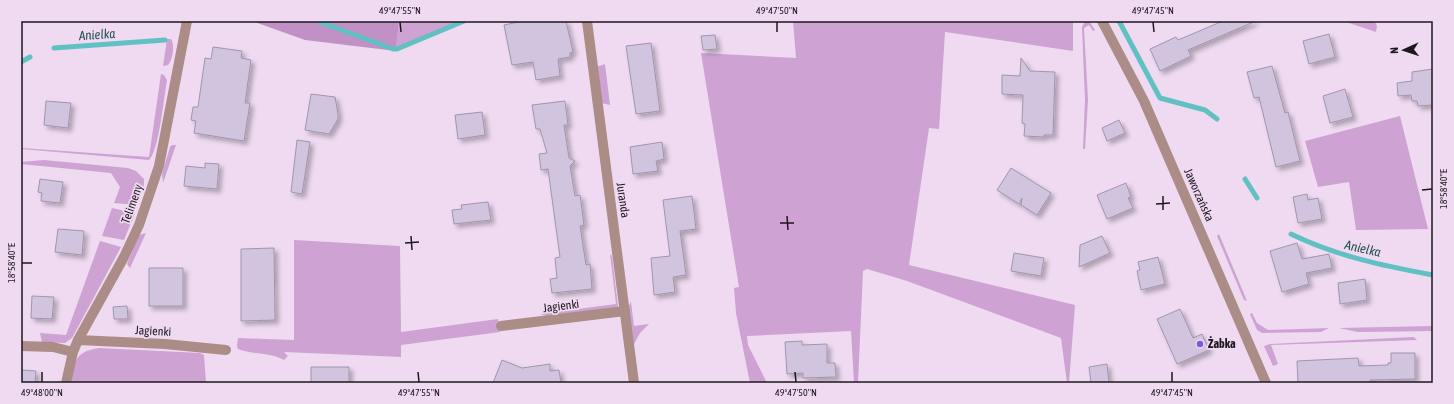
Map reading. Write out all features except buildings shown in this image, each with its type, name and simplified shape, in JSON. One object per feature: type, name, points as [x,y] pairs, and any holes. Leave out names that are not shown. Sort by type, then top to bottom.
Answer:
[{"type":"street","name":"Telimeny","points":[[66,383],[73,352],[78,340],[124,257],[139,225],[156,173],[175,86],[187,21]]},
{"type":"street","name":"Juranda","points":[[587,21],[634,383]]},
{"type":"street","name":"Jaworzańska","points":[[1102,21],[1144,101],[1266,383]]},
{"type":"street","name":"Jagienki","points":[[501,326],[625,311]]},
{"type":"street","name":"Jagienki","points":[[78,340],[165,344],[226,350]]},
{"type":"street","points":[[21,346],[53,348],[73,352]]},
{"type":"shaded area","points":[[252,21],[399,21],[396,51],[305,40]]},
{"type":"shaded area","points":[[399,21],[469,21],[396,51]]},
{"type":"shaded area","points":[[793,21],[1073,21],[1073,51],[945,32],[939,129],[929,128],[909,265],[1075,305],[1069,383],[1067,383],[1061,338],[907,281],[867,269],[863,271],[858,383],[854,383],[851,331],[747,336],[748,345],[767,383],[750,383],[736,313],[734,288],[739,287],[701,53],[796,58]]},
{"type":"shaded area","points":[[1085,21],[1089,21],[1095,30],[1093,31],[1089,25],[1084,28],[1088,100],[1085,149],[1083,149],[1085,100],[1082,27]]},
{"type":"shaded area","points":[[1343,21],[1375,22],[1377,26],[1376,32]]},
{"type":"shaded area","points":[[167,39],[171,39],[172,41],[173,52],[170,63],[163,66]]},
{"type":"shaded area","points":[[605,64],[610,105],[601,103],[596,67]]},
{"type":"shaded area","points":[[161,74],[164,75],[167,80],[161,123],[156,146],[153,155],[149,160],[21,149],[149,157]]},
{"type":"shaded area","points":[[1400,116],[1428,229],[1356,230],[1349,182],[1318,187],[1305,141]]},
{"type":"shaded area","points":[[172,145],[176,145],[163,183],[162,174],[170,147]]},
{"type":"shaded area","points":[[44,160],[128,168],[136,171],[144,179],[144,185],[137,205],[114,203],[120,187],[111,173],[21,164],[21,162]]},
{"type":"shaded area","points":[[112,208],[135,213],[124,240],[102,236]]},
{"type":"shaded area","points":[[146,233],[130,268],[127,264],[139,235]]},
{"type":"shaded area","points":[[1219,234],[1247,301],[1244,300],[1217,236]]},
{"type":"shaded area","points":[[294,240],[400,246],[401,332],[498,319],[500,332],[401,345],[401,357],[284,352],[288,356],[284,360],[279,357],[238,349],[238,338],[294,340]]},
{"type":"shaded area","points":[[100,241],[121,247],[72,338],[65,343],[42,342],[40,333],[66,335]]},
{"type":"shaded area","points":[[610,254],[612,256],[618,307],[547,316],[540,314],[616,304]]},
{"type":"shaded area","points":[[631,302],[634,326],[649,324],[640,333],[633,346],[628,307]]},
{"type":"shaded area","points":[[1252,313],[1257,323],[1268,330],[1329,328],[1321,332],[1262,333],[1257,330],[1250,314]]},
{"type":"shaded area","points":[[1433,326],[1433,331],[1358,332],[1339,328]]},
{"type":"shaded area","points":[[1414,337],[1417,340],[1271,345],[1278,364],[1273,366],[1264,346],[1270,344]]},
{"type":"shaded area","points":[[99,348],[200,353],[204,355],[206,383],[71,383],[75,363],[80,355]]},
{"type":"waterway","name":"Anielka","points":[[317,21],[393,49],[397,49],[464,21]]},
{"type":"waterway","name":"Anielka","points":[[1119,21],[1160,98],[1205,110],[1217,119]]},
{"type":"waterway","name":"Anielka","points":[[54,48],[165,40]]},
{"type":"waterway","name":"Anielka","points":[[21,62],[30,57]]},
{"type":"waterway","name":"Anielka","points":[[1245,179],[1257,198]]},
{"type":"waterway","name":"Anielka","points":[[1291,234],[1308,242],[1360,259],[1433,275]]},
{"type":"place","name":"Żabka","points":[[1200,344]]}]
